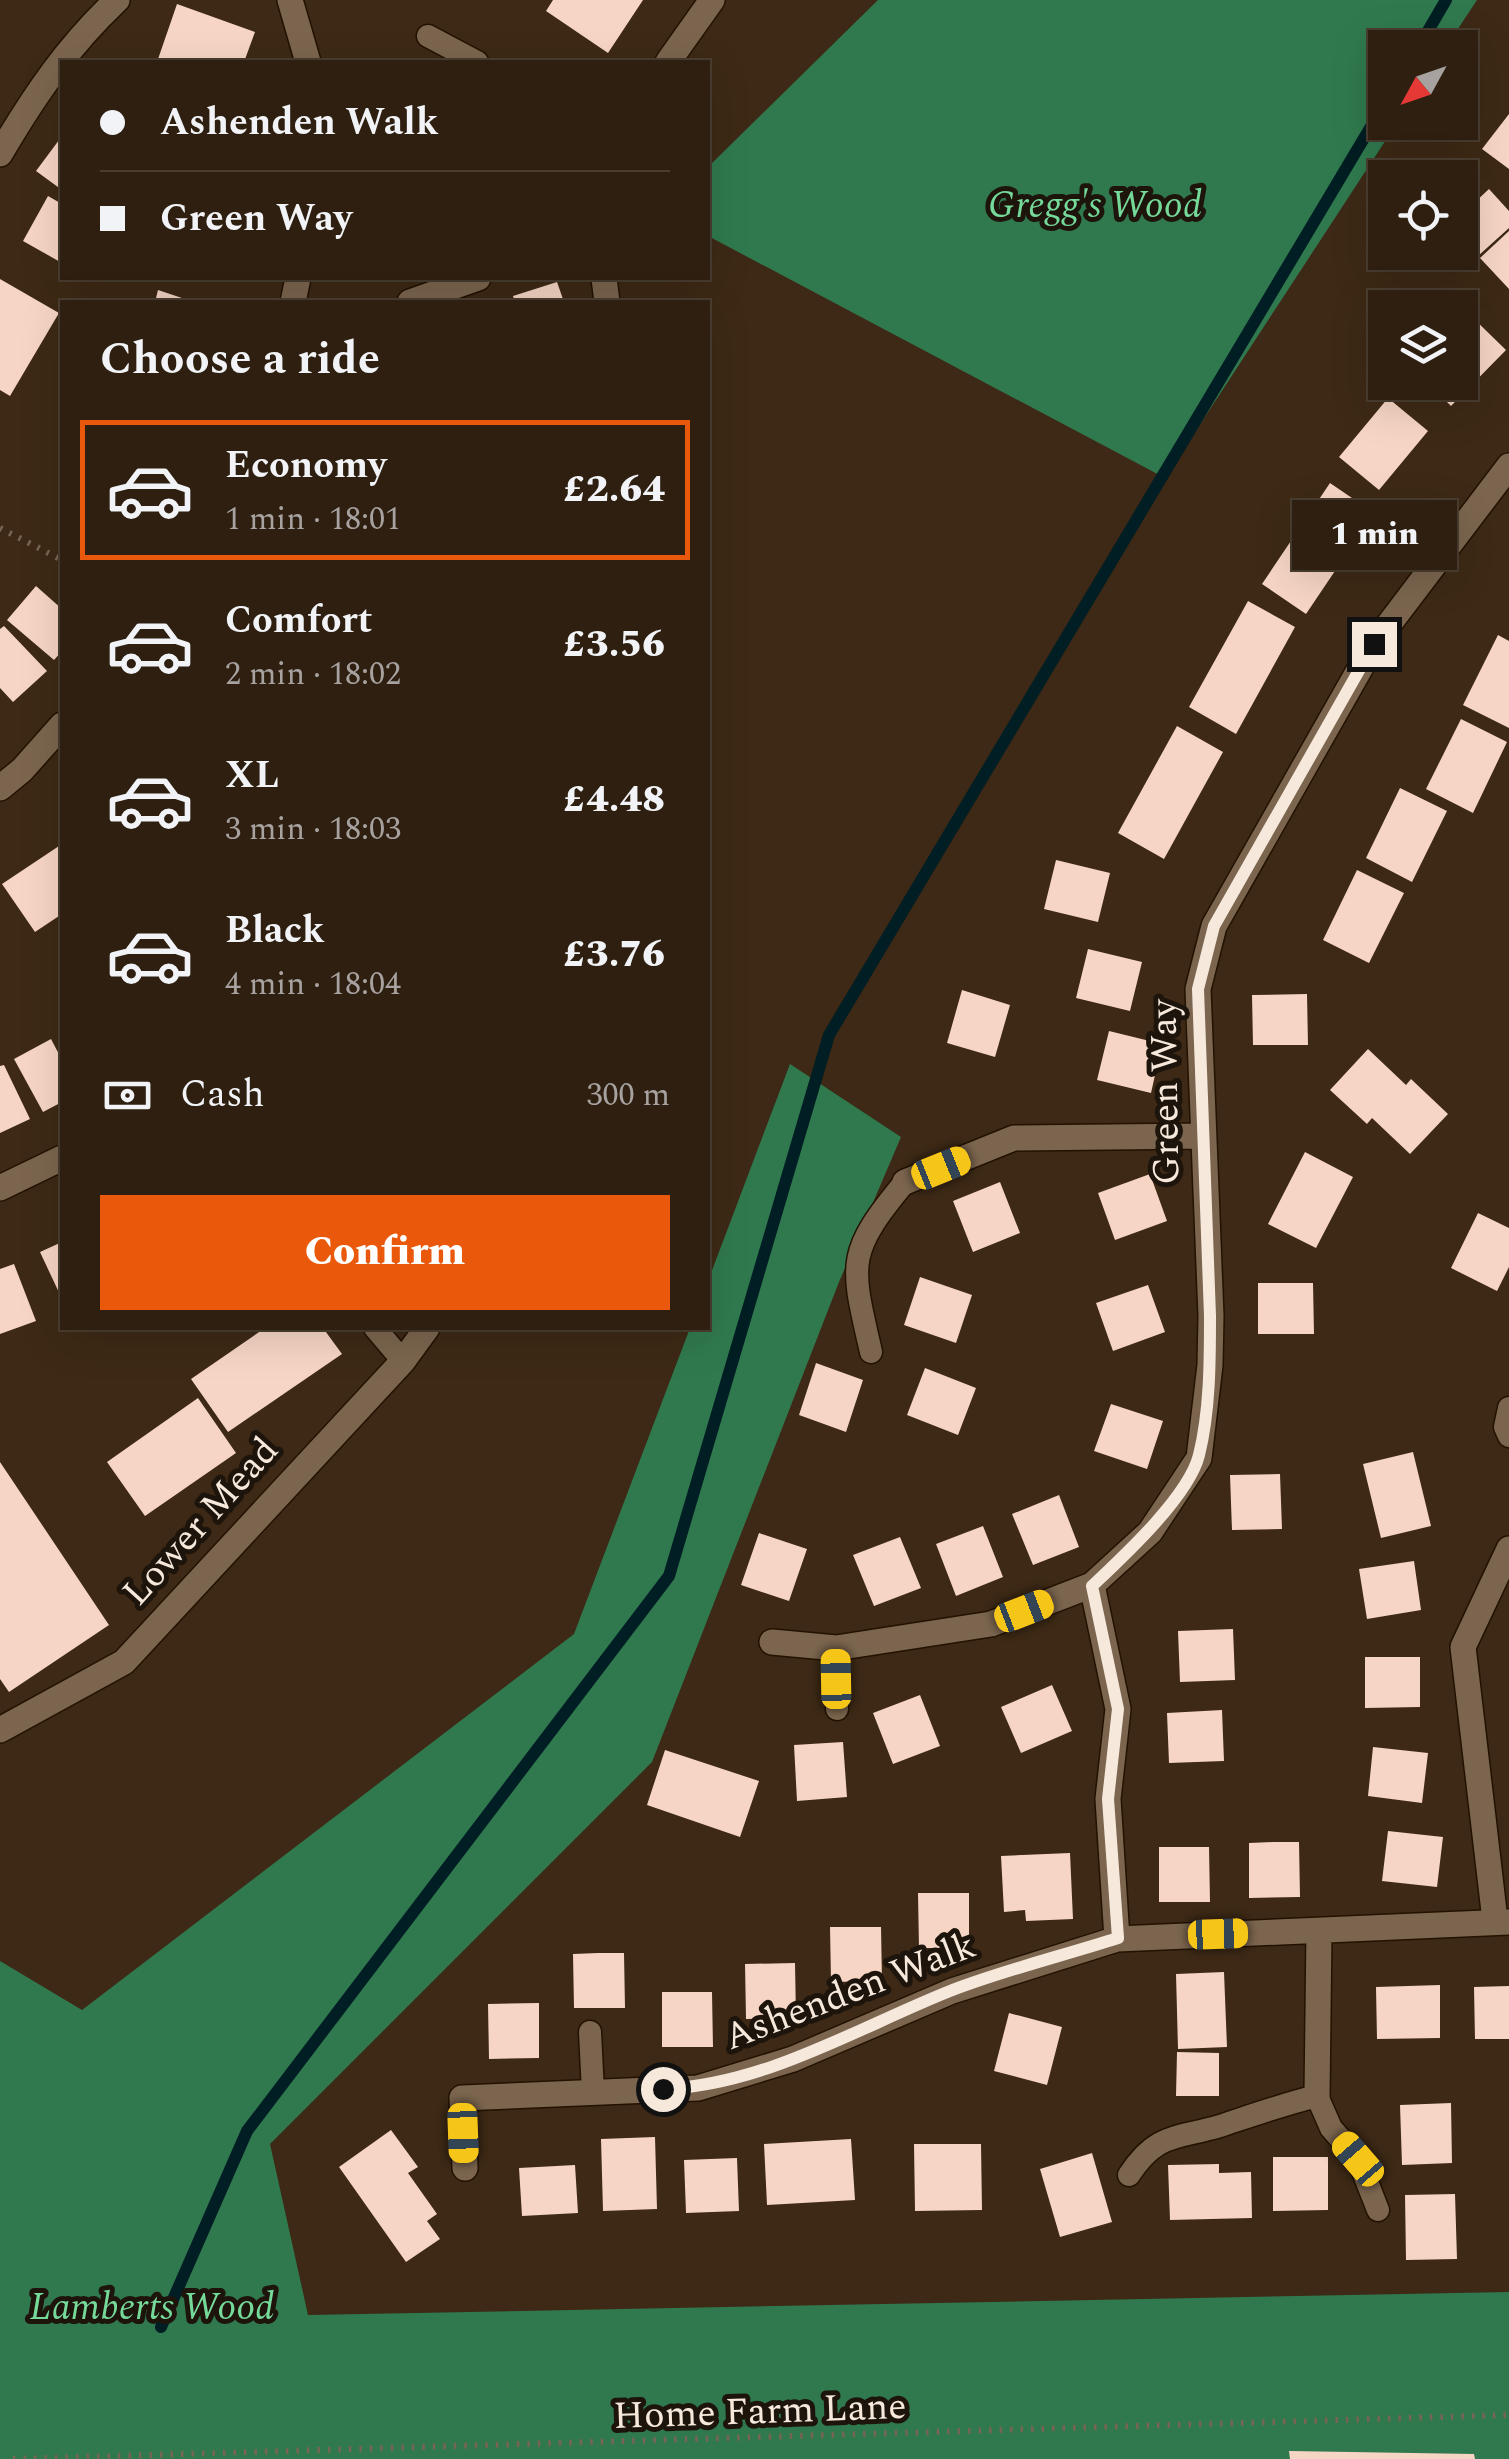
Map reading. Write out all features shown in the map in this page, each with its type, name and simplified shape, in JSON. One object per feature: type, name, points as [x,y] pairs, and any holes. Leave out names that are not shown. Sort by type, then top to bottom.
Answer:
[{"type":"street","points":[[60,60],[117,0]]},
{"type":"street","points":[[290,0],[307,60]]},
{"type":"street","points":[[669,60],[712,0]]},
{"type":"street","points":[[0,154],[40,85],[60,60]]},
{"type":"street","points":[[416,300],[472,280]]},
{"type":"street","name":"Green Way","points":[[772,1642],[836,1648],[991,1624],[1092,1586],[1150,1532],[1199,1458],[1210,1365],[1198,989],[1214,926],[1374,644],[1509,466]]},
{"type":"street","points":[[0,788],[60,728]]},
{"type":"street","points":[[904,1182],[1014,1138],[1203,1136]]},
{"type":"street","points":[[0,1188],[60,1159]]},
{"type":"street","name":"Lower Mead","points":[[3,1724],[124,1662],[402,1361],[425,1330]]},
{"type":"street","points":[[1502,1921],[1463,1647],[1509,1549]]},
{"type":"street","points":[[1092,1586],[1118,1709],[1108,1799],[1118,1938]]},
{"type":"street","name":"Ashenden Walk","points":[[465,2168],[462,2098],[698,2088],[793,2059],[952,1991],[1118,1938],[1502,1921]]},
{"type":"street","points":[[1317,2096],[1320,1930]]},
{"type":"lane","points":[[428,36],[474,60]]},
{"type":"lane","points":[[871,1352],[854,1276],[868,1227],[904,1182]]},
{"type":"lane","points":[[377,1330],[402,1361]]},
{"type":"lane","points":[[1509,1408],[1505,1427],[1509,1436]]},
{"type":"lane","points":[[836,1648],[837,1710]]},
{"type":"lane","points":[[590,2032],[593,2092]]},
{"type":"lane","points":[[1129,2175],[1142,2156],[1172,2134],[1217,2127],[1317,2096],[1331,2128],[1358,2159],[1378,2210]]},
{"type":"path","points":[[0,528],[60,559]]},
{"type":"path","name":"Home Farm Lane","points":[[13,2459],[1509,2416]]},
{"type":"green space","name":"Gregg's Wood","points":[[878,0],[1477,0],[1457,30],[1368,30],[1368,140],[1386,140],[1373,160],[1368,160],[1368,167],[1165,478],[710,237],[710,165]]},
{"type":"green space","name":"Lamberts Wood","points":[[790,1064],[901,1137],[839,1282],[652,1762],[270,2144],[308,2315],[1509,2292],[1509,2459],[0,2459],[0,1961],[82,2010],[574,1634],[689,1330],[710,1330],[710,1276]]},
{"type":"building","points":[[553,0],[643,0],[608,53],[546,11]]},
{"type":"building","points":[[177,4],[255,32],[245,60],[158,60]]},
{"type":"building","points":[[1509,114],[1509,169],[1482,149]]},
{"type":"building","points":[[60,139],[60,189],[36,171]]},
{"type":"building","points":[[1489,189],[1509,211],[1509,228],[1478,256],[1478,199]]},
{"type":"building","points":[[48,196],[60,203],[60,262],[23,241]]},
{"type":"building","points":[[1509,231],[1509,289],[1480,258]]},
{"type":"building","points":[[0,279],[59,313],[10,396],[0,390]]},
{"type":"building","points":[[557,282],[563,300],[514,300],[513,296]]},
{"type":"building","points":[[158,290],[188,300],[156,300]]},
{"type":"building","points":[[1478,323],[1506,350],[1478,379]]},
{"type":"building","points":[[1386,400],[1428,431],[1379,490],[1339,457]]},
{"type":"building","points":[[1330,483],[1374,513],[1306,614],[1262,584]]},
{"type":"building","points":[[36,586],[60,607],[60,653],[54,660],[7,620]]},
{"type":"building","points":[[1248,601],[1295,627],[1236,734],[1189,707]]},
{"type":"building","points":[[4,626],[47,671],[13,702],[0,688],[0,629]]},
{"type":"building","points":[[1498,635],[1509,641],[1509,728],[1463,705]]},
{"type":"building","points":[[1461,719],[1507,742],[1473,813],[1426,789]]},
{"type":"building","points":[[1177,726],[1223,752],[1164,859],[1118,833]]},
{"type":"building","points":[[1400,788],[1447,811],[1412,882],[1366,858]]},
{"type":"building","points":[[60,845],[60,915],[35,932],[2,884]]},
{"type":"building","points":[[1056,860],[1110,873],[1098,922],[1044,909]]},
{"type":"building","points":[[1357,870],[1404,893],[1369,963],[1323,940]]},
{"type":"building","points":[[1088,949],[1142,962],[1130,1011],[1076,998]]},
{"type":"building","points":[[962,990],[1010,1005],[995,1057],[947,1043]]},
{"type":"building","points":[[1307,994],[1308,1045],[1253,1045],[1252,995]]},
{"type":"building","points":[[1109,1031],[1162,1044],[1151,1093],[1097,1080]]},
{"type":"building","points":[[51,1039],[60,1056],[60,1103],[43,1112],[14,1059]]},
{"type":"building","points":[[1368,1049],[1406,1085],[1411,1079],[1448,1114],[1410,1154],[1372,1118],[1367,1124],[1330,1090]]},
{"type":"building","points":[[4,1065],[30,1119],[0,1133],[0,1066]]},
{"type":"building","points":[[1305,1152],[1353,1177],[1316,1248],[1268,1224]]},
{"type":"building","points":[[1150,1174],[1167,1221],[1115,1240],[1098,1193]]},
{"type":"building","points":[[1000,1182],[1020,1233],[973,1252],[953,1201]]},
{"type":"building","points":[[1478,1213],[1509,1228],[1509,1267],[1497,1291],[1451,1268]]},
{"type":"building","points":[[60,1243],[60,1295],[40,1252]]},
{"type":"building","points":[[14,1264],[36,1321],[0,1334],[0,1269]]},
{"type":"building","points":[[920,1277],[972,1295],[956,1343],[904,1325]]},
{"type":"building","points":[[1258,1283],[1313,1283],[1314,1334],[1258,1334]]},
{"type":"building","points":[[1148,1285],[1165,1332],[1113,1351],[1096,1303]]},
{"type":"building","points":[[262,1330],[324,1330],[342,1354],[228,1432],[191,1379]]},
{"type":"building","points":[[816,1363],[863,1380],[846,1432],[799,1415]]},
{"type":"building","points":[[925,1368],[976,1388],[958,1435],[907,1415]]},
{"type":"building","points":[[198,1398],[236,1453],[145,1516],[107,1462]]},
{"type":"building","points":[[1111,1404],[1163,1421],[1147,1469],[1094,1451]]},
{"type":"building","points":[[1413,1452],[1431,1526],[1381,1538],[1363,1464]]},
{"type":"building","points":[[0,1462],[109,1625],[9,1692],[0,1679]]},
{"type":"building","points":[[1280,1474],[1282,1529],[1232,1530],[1230,1475]]},
{"type":"building","points":[[1059,1495],[1079,1547],[1033,1565],[1012,1514]]},
{"type":"building","points":[[983,1526],[1003,1577],[956,1596],[936,1544]]},
{"type":"building","points":[[759,1533],[807,1549],[789,1601],[741,1585]]},
{"type":"building","points":[[900,1537],[921,1588],[874,1606],[853,1555]]},
{"type":"building","points":[[1414,1561],[1421,1610],[1367,1619],[1359,1569]]},
{"type":"building","points":[[1233,1629],[1235,1680],[1180,1682],[1178,1631]]},
{"type":"building","points":[[1365,1657],[1420,1657],[1420,1707],[1365,1708]]},
{"type":"building","points":[[1052,1685],[1072,1731],[1021,1753],[1001,1707]]},
{"type":"building","points":[[920,1695],[940,1746],[893,1764],[873,1713]]},
{"type":"building","points":[[1222,1710],[1224,1761],[1169,1763],[1167,1713]]},
{"type":"building","points":[[843,1742],[847,1797],[797,1801],[794,1745]]},
{"type":"building","points":[[1373,1747],[1428,1753],[1422,1803],[1368,1796]]},
{"type":"building","points":[[665,1750],[759,1781],[740,1837],[647,1805]]},
{"type":"building","points":[[1388,1831],[1443,1837],[1437,1887],[1382,1881]]},
{"type":"building","points":[[1299,1842],[1300,1897],[1249,1898],[1249,1843]]},
{"type":"building","points":[[1159,1847],[1209,1847],[1210,1902],[1159,1902]]},
{"type":"building","points":[[1070,1853],[1073,1919],[1026,1921],[1025,1910],[1004,1912],[1001,1856]]},
{"type":"building","points":[[918,1893],[969,1893],[969,1948],[919,1948]]},
{"type":"building","points":[[830,1927],[881,1927],[882,1981],[831,1982]]},
{"type":"building","points":[[624,1953],[625,2008],[574,2008],[573,1954]]},
{"type":"building","points":[[795,1963],[796,2018],[746,2019],[745,1964]]},
{"type":"building","points":[[1224,1972],[1227,2047],[1178,2049],[1176,1974]]},
{"type":"building","points":[[1440,1985],[1440,2038],[1377,2039],[1376,1987]]},
{"type":"building","points":[[1509,1986],[1509,2039],[1475,2039],[1474,1987]]},
{"type":"building","points":[[662,1992],[712,1992],[713,2047],[662,2047]]},
{"type":"building","points":[[539,2003],[539,2058],[489,2059],[488,2004]]},
{"type":"building","points":[[1009,2013],[1062,2027],[1047,2085],[994,2071]]},
{"type":"building","points":[[1177,2052],[1219,2053],[1219,2096],[1176,2096]]},
{"type":"building","points":[[1451,2103],[1452,2163],[1402,2165],[1400,2105]]},
{"type":"building","points":[[391,2130],[418,2167],[408,2173],[437,2214],[427,2221],[440,2239],[406,2262],[339,2167]]},
{"type":"building","points":[[655,2137],[657,2209],[603,2211],[601,2139]]},
{"type":"building","points":[[851,2139],[855,2200],[767,2205],[764,2144]]},
{"type":"building","points":[[914,2144],[981,2144],[982,2210],[915,2211]]},
{"type":"building","points":[[1092,2153],[1112,2222],[1060,2237],[1040,2169]]},
{"type":"building","points":[[1273,2157],[1328,2157],[1328,2210],[1273,2211]]},
{"type":"building","points":[[737,2158],[739,2211],[686,2213],[684,2160]]},
{"type":"building","points":[[1219,2164],[1219,2173],[1251,2172],[1252,2218],[1170,2220],[1168,2165]]},
{"type":"building","points":[[575,2165],[578,2213],[522,2216],[519,2168]]},
{"type":"building","points":[[1455,2194],[1457,2259],[1406,2260],[1405,2195]]},
{"type":"building","points":[[1289,2451],[1474,2454],[1475,2459],[1290,2459]]},
{"type":"waterway","points":[[1428,30],[1446,0]]},
{"type":"waterway","points":[[161,2327],[247,2131],[669,1576],[829,1035],[1368,131]]},
{"type":"route","points":[[663,2089],[698,2088],[793,2059],[952,1991],[1118,1938],[1108,1799],[1118,1709],[1092,1586],[1150,1532],[1199,1458],[1210,1365],[1210,1316],[1198,989],[1214,926],[1374,644]]}]
